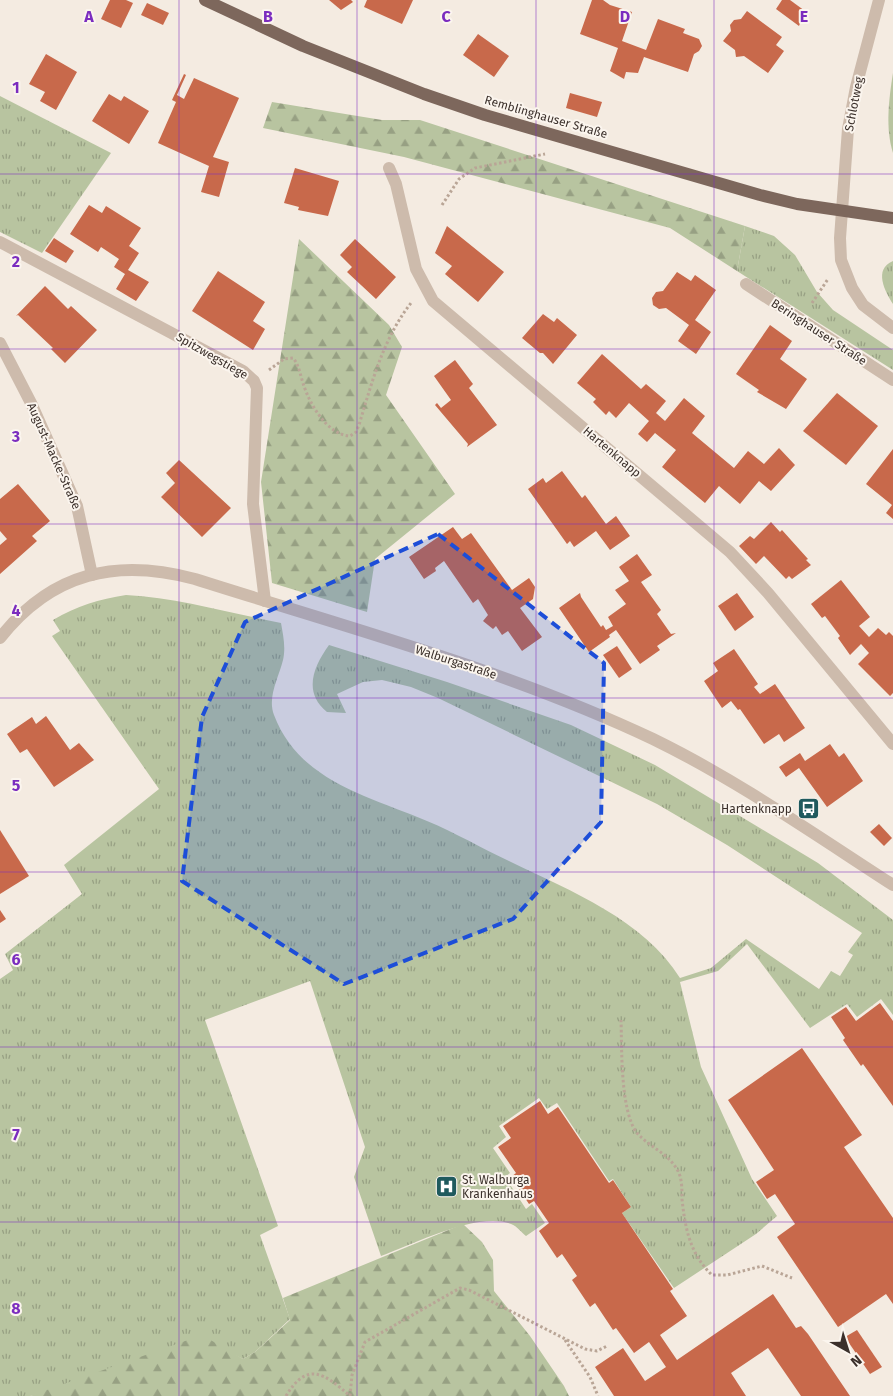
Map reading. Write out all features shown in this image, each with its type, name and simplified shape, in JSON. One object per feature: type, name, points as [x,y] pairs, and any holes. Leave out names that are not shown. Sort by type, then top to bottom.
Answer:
[{"type":"main road","name":"Remblinghauser Straße","points":[[205,0],[320,53],[415,91],[477,112],[760,195],[842,211],[893,218]]},
{"type":"street","name":"Schlotweg","points":[[842,211],[848,128],[856,87],[879,0]]},
{"type":"street","name":"Hartenknapp","points":[[388,168],[396,184],[416,269],[424,287],[441,310],[730,552],[768,592],[893,744]]},
{"type":"street","points":[[842,211],[841,260],[852,288],[864,305],[893,328]]},
{"type":"street","name":"Spitzwegstiege","points":[[0,242],[243,371],[254,381],[257,388],[253,504],[265,601]]},
{"type":"street","name":"Beringhauser Straße","points":[[746,284],[893,380]]},
{"type":"street","name":"August-Macke-Straße","points":[[0,343],[30,402],[77,506],[92,575]]},
{"type":"street","name":"Walburgastraße","points":[[0,638],[15,619],[34,601],[55,589],[92,575],[134,568],[154,570],[195,579],[475,667],[538,690],[610,720],[653,740],[721,776],[893,885]]},
{"type":"path","points":[[442,205],[459,179],[475,168],[555,152]]},
{"type":"path","points":[[800,321],[841,260]]},
{"type":"path","points":[[254,381],[284,359],[293,358],[298,366],[303,385],[320,416],[338,433],[350,436],[356,432],[359,425],[394,326],[424,287]]},
{"type":"path","points":[[621,1020],[622,1070],[631,1124],[639,1135],[664,1155],[677,1171],[680,1177],[686,1232],[703,1265],[712,1275],[727,1275],[762,1266],[792,1278]]},
{"type":"path","points":[[350,1396],[352,1376],[365,1342],[460,1288],[469,1290],[565,1340],[594,1352],[606,1346]]},
{"type":"path","points":[[565,1340],[590,1377],[598,1396]]},
{"type":"path","points":[[286,1396],[298,1379],[312,1374],[333,1381],[350,1396]]},
{"type":"highlighted area","points":[[438,534],[604,663],[601,822],[513,919],[344,984],[182,881],[202,717],[245,622]]},
{"type":"green space","points":[[893,73],[893,153],[888,123]]},
{"type":"green space","points":[[0,96],[111,153],[42,253],[0,232]]},
{"type":"green space","points":[[272,102],[382,120],[420,120],[745,226],[737,271],[670,228],[404,157],[263,128]]},
{"type":"green space","points":[[745,226],[774,236],[795,255],[817,292],[833,310],[893,350],[893,370],[737,271]]},
{"type":"green space","points":[[299,239],[389,325],[402,347],[386,395],[455,494],[375,559],[367,612],[272,583],[261,482]]},
{"type":"green space","points":[[893,261],[893,304],[884,287],[882,275],[883,269]]},
{"type":"green space","points":[[126,595],[185,603],[281,623],[284,655],[274,687],[272,708],[285,737],[300,756],[318,771],[359,794],[427,821],[558,884],[604,909],[627,923],[647,939],[680,978],[711,968],[746,939],[819,989],[831,971],[840,976],[853,955],[848,952],[862,933],[727,845],[657,804],[438,698],[411,687],[382,680],[363,682],[337,694],[346,713],[327,712],[315,697],[313,680],[323,653],[329,645],[447,682],[571,725],[655,765],[818,863],[893,920],[893,1015],[881,999],[857,1017],[847,1004],[810,1028],[747,944],[718,971],[680,982],[701,1067],[752,1179],[777,1216],[756,1234],[674,1288],[622,1213],[631,1207],[613,1179],[609,1181],[557,1103],[547,1109],[539,1098],[499,1126],[506,1137],[493,1148],[510,1173],[505,1177],[526,1209],[532,1204],[545,1223],[526,1236],[513,1225],[497,1221],[464,1225],[381,1256],[354,1177],[365,1147],[310,981],[205,1020],[278,1226],[260,1235],[290,1319],[255,1352],[243,1359],[228,1352],[30,1396],[0,1396],[0,979],[13,970],[5,954],[82,894],[64,865],[159,789],[52,636],[60,631],[53,620],[88,604]]},
{"type":"green space","points":[[463,1224],[482,1242],[493,1260],[494,1291],[530,1336],[569,1396],[30,1396],[202,1335],[243,1359],[255,1352],[290,1320],[283,1298]]},
{"type":"building","points":[[110,0],[126,0],[133,3],[121,28],[101,19]]},
{"type":"building","points":[[329,0],[351,0],[353,2],[341,10]]},
{"type":"building","points":[[367,0],[413,0],[402,24],[364,7]]},
{"type":"building","points":[[592,0],[603,0],[610,5],[632,12],[622,41],[646,50],[658,19],[685,29],[683,33],[699,39],[702,46],[694,54],[688,72],[644,57],[638,73],[626,72],[624,79],[610,71],[618,48],[580,34]]},
{"type":"building","points":[[782,0],[790,0],[805,11],[799,26],[776,9]]},
{"type":"building","points":[[147,3],[169,13],[163,25],[141,15]]},
{"type":"building","points":[[747,11],[782,37],[776,45],[784,51],[768,73],[744,56],[736,57],[735,50],[723,41],[731,31],[730,25],[734,20],[741,19]]},
{"type":"building","points":[[478,34],[509,56],[494,77],[463,55]]},
{"type":"building","points":[[46,54],[77,72],[56,110],[40,101],[45,92],[29,84]]},
{"type":"building","points":[[184,74],[186,75],[177,95],[184,99],[194,78],[239,98],[213,157],[229,162],[219,197],[201,192],[209,166],[158,143],[176,102],[172,100]]},
{"type":"building","points":[[570,93],[602,102],[597,117],[566,108]]},
{"type":"building","points":[[109,94],[121,101],[124,96],[149,111],[129,144],[92,121]]},
{"type":"building","points":[[295,168],[339,181],[328,216],[298,210],[299,207],[284,203]]},
{"type":"building","points":[[89,205],[102,213],[106,206],[141,228],[129,246],[139,253],[128,270],[149,282],[136,301],[116,289],[125,274],[114,267],[119,259],[101,247],[98,252],[70,234]]},
{"type":"building","points":[[447,226],[504,272],[478,302],[445,274],[452,266],[435,253]]},
{"type":"building","points":[[54,238],[74,251],[66,263],[45,251]]},
{"type":"building","points":[[355,239],[396,277],[376,299],[347,272],[352,267],[340,255]]},
{"type":"building","points":[[218,271],[265,302],[253,321],[265,329],[253,350],[192,311]]},
{"type":"building","points":[[677,272],[691,281],[695,275],[716,290],[695,320],[711,332],[696,354],[678,341],[689,325],[666,308],[659,309],[653,305],[652,298],[656,292],[663,291]]},
{"type":"building","points":[[45,286],[68,309],[71,306],[97,330],[65,363],[51,349],[53,348],[18,315],[16,316]]},
{"type":"building","points":[[543,314],[554,322],[557,318],[577,335],[553,364],[543,353],[540,353],[522,338]]},
{"type":"building","points":[[770,325],[792,341],[780,359],[807,379],[786,409],[757,392],[759,390],[736,374]]},
{"type":"building","points":[[602,354],[641,389],[646,384],[666,401],[656,413],[665,421],[684,398],[705,416],[692,433],[734,468],[748,451],[764,464],[779,448],[795,465],[771,491],[759,481],[740,504],[719,486],[705,503],[662,467],[676,450],[655,433],[647,442],[638,434],[649,421],[629,403],[616,418],[609,411],[606,415],[593,402],[596,399],[577,383]]},
{"type":"building","points":[[455,360],[473,384],[469,388],[497,425],[467,447],[468,444],[435,405],[437,403],[441,408],[451,400],[434,376]]},
{"type":"building","points":[[837,393],[878,426],[846,465],[803,431]]},
{"type":"building","points":[[893,449],[893,519],[886,513],[892,505],[866,484]]},
{"type":"building","points":[[179,460],[231,508],[202,537],[161,497],[175,483],[166,473]]},
{"type":"building","points":[[562,471],[582,498],[585,495],[606,524],[616,516],[630,536],[610,550],[596,531],[574,547],[570,541],[567,544],[528,489],[543,478],[546,483]]},
{"type":"building","points":[[18,484],[50,521],[32,536],[37,541],[0,574],[0,545],[7,539],[0,531],[0,499]]},
{"type":"building","points":[[771,522],[780,532],[782,530],[808,559],[806,560],[811,565],[792,579],[789,576],[786,579],[764,556],[756,564],[739,546],[750,536],[754,539]]},
{"type":"building","points":[[453,527],[462,539],[471,533],[512,590],[529,578],[535,587],[533,599],[520,608],[542,637],[522,651],[508,631],[502,635],[496,626],[493,629],[483,621],[488,615],[478,599],[473,603],[444,561],[435,568],[436,571],[424,579],[409,557]]},
{"type":"building","points":[[637,554],[652,575],[641,582],[661,610],[657,614],[671,634],[676,633],[657,646],[660,650],[640,664],[616,630],[609,635],[610,637],[589,652],[559,608],[580,593],[601,627],[603,625],[606,630],[613,626],[608,617],[626,604],[615,590],[629,581],[619,567]]},
{"type":"building","points":[[841,580],[870,617],[859,626],[869,637],[878,628],[886,635],[889,632],[893,636],[893,693],[890,696],[858,664],[869,653],[861,644],[850,655],[838,638],[840,636],[825,616],[822,618],[811,604]]},
{"type":"building","points":[[737,593],[754,617],[735,631],[718,606]]},
{"type":"building","points":[[617,646],[632,669],[619,678],[603,655]]},
{"type":"building","points":[[734,649],[758,684],[754,687],[760,694],[775,684],[805,728],[784,742],[779,734],[764,744],[740,709],[738,710],[731,701],[722,708],[704,681],[718,671],[713,663]]},
{"type":"building","points":[[46,716],[70,750],[79,743],[94,760],[54,787],[27,749],[20,753],[7,734],[32,717],[36,724]]},
{"type":"building","points":[[830,744],[839,757],[844,753],[863,781],[827,807],[799,768],[786,777],[779,767],[800,753],[805,761]]},
{"type":"building","points":[[879,824],[892,838],[884,846],[870,832]]},
{"type":"building","points":[[0,830],[29,876],[0,894]]},
{"type":"building","points":[[0,910],[6,919],[0,923]]},
{"type":"building","points":[[880,1003],[893,1021],[893,1106],[863,1064],[861,1066],[843,1040],[845,1038],[831,1017],[846,1007],[856,1021]]},
{"type":"building","points":[[802,1048],[862,1135],[844,1147],[893,1218],[893,1304],[886,1294],[838,1327],[777,1237],[795,1224],[775,1194],[767,1199],[756,1182],[774,1170],[728,1100]]},
{"type":"building","points":[[540,1101],[548,1114],[558,1107],[609,1183],[613,1180],[631,1207],[622,1213],[673,1289],[670,1291],[687,1316],[660,1335],[677,1360],[773,1294],[796,1328],[801,1326],[808,1334],[850,1396],[801,1396],[768,1348],[731,1373],[746,1396],[614,1396],[595,1367],[623,1348],[645,1381],[666,1367],[649,1342],[634,1353],[616,1328],[613,1330],[595,1303],[590,1307],[572,1280],[577,1276],[562,1254],[557,1258],[539,1231],[549,1223],[534,1201],[529,1204],[511,1177],[516,1173],[498,1147],[511,1138],[503,1126]]},
{"type":"building","points":[[857,1330],[882,1367],[870,1374],[845,1337]]},
{"type":"place","name":"Hartenknapp","points":[[808,809]]},
{"type":"place","name":"St. Walburga Krankenhaus","points":[[446,1187]]}]
